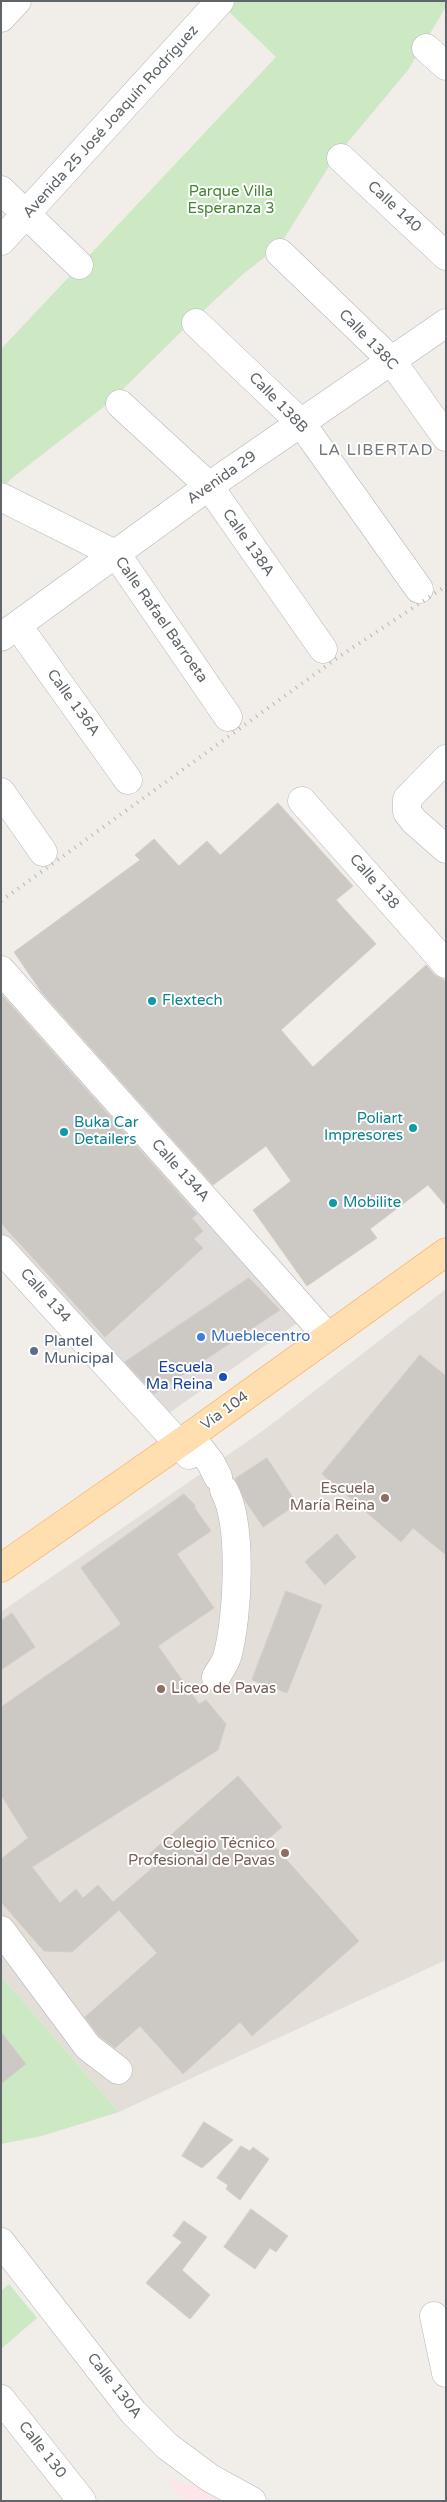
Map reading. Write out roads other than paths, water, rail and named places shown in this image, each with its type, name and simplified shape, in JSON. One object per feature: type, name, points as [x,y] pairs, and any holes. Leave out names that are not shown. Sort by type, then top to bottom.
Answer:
[{"type":"main road","name":"Vía 104","points":[[2,1566],[186,1445],[446,1252]]},
{"type":"street","points":[[1,18],[17,1]]},
{"type":"street","name":"Avenida 25 José Joaquín Rodríguez","points":[[1,241],[220,1]]},
{"type":"street","points":[[426,48],[446,66]]},
{"type":"street","name":"Calle 140","points":[[342,158],[446,256]]},
{"type":"street","points":[[1,190],[79,265]]},
{"type":"street","name":"Calle 138C","points":[[280,253],[391,360],[446,437]]},
{"type":"street","name":"Calle 138B","points":[[196,323],[301,423],[419,589]]},
{"type":"street","name":"Avenida 29","points":[[10,632],[209,486],[446,323]]},
{"type":"street","name":"Calle 138A","points":[[120,404],[209,486],[323,649]]},
{"type":"street","name":"Calle Rafael Barroeta","points":[[1,497],[117,555],[228,718]]},
{"type":"street","name":"Calle 136A","points":[[10,632],[128,780]]},
{"type":"street","points":[[446,759],[407,799],[407,812],[414,821],[446,849]]},
{"type":"street","points":[[1,792],[43,852]]},
{"type":"street","name":"Calle 138","points":[[302,800],[446,964]]},
{"type":"street","name":"Calle 134A","points":[[1,970],[319,1327]]},
{"type":"street","name":"Calle 134","points":[[1,1249],[186,1445],[210,1463],[230,1500],[236,1531],[235,1598],[226,1658],[216,1677]]},
{"type":"street","points":[[1,1930],[88,2047],[118,2070]]},
{"type":"street","name":"Calle 130A","points":[[1,2242],[133,2412],[166,2446],[203,2473],[252,2501]]},
{"type":"street","points":[[434,2316],[446,2372]]},
{"type":"street","name":"Calle 130","points":[[1,2399],[82,2501]]},
{"type":"railway","points":[[1,901],[340,656],[446,586]]},
{"type":"place","name":"Flextech","points":[[152,1001]]},
{"type":"place","name":"Poliart Impresores","points":[[413,1128]]},
{"type":"place","name":"Buka Car Detailers","points":[[64,1132]]},
{"type":"place","name":"Mobilite","points":[[333,1203]]},
{"type":"place","name":"Mueblecentro","points":[[201,1337]]},
{"type":"place","name":"Plantel Municipal","points":[[34,1351]]},
{"type":"place","name":"Escuela Ma Reina","points":[[223,1377]]},
{"type":"place","name":"Escuela María Reina","points":[[385,1498]]},
{"type":"place","name":"Liceo de Pavas","points":[[161,1689]]},
{"type":"place","name":"Colegio Técnico Profesional de Pavas","points":[[285,1853]]},
{"type":"district","name":"LA LIBERTAD","points":[[376,451]]},
{"type":"park label","name":"Parque Villa Esperanza 3","points":[[231,200]]}]
